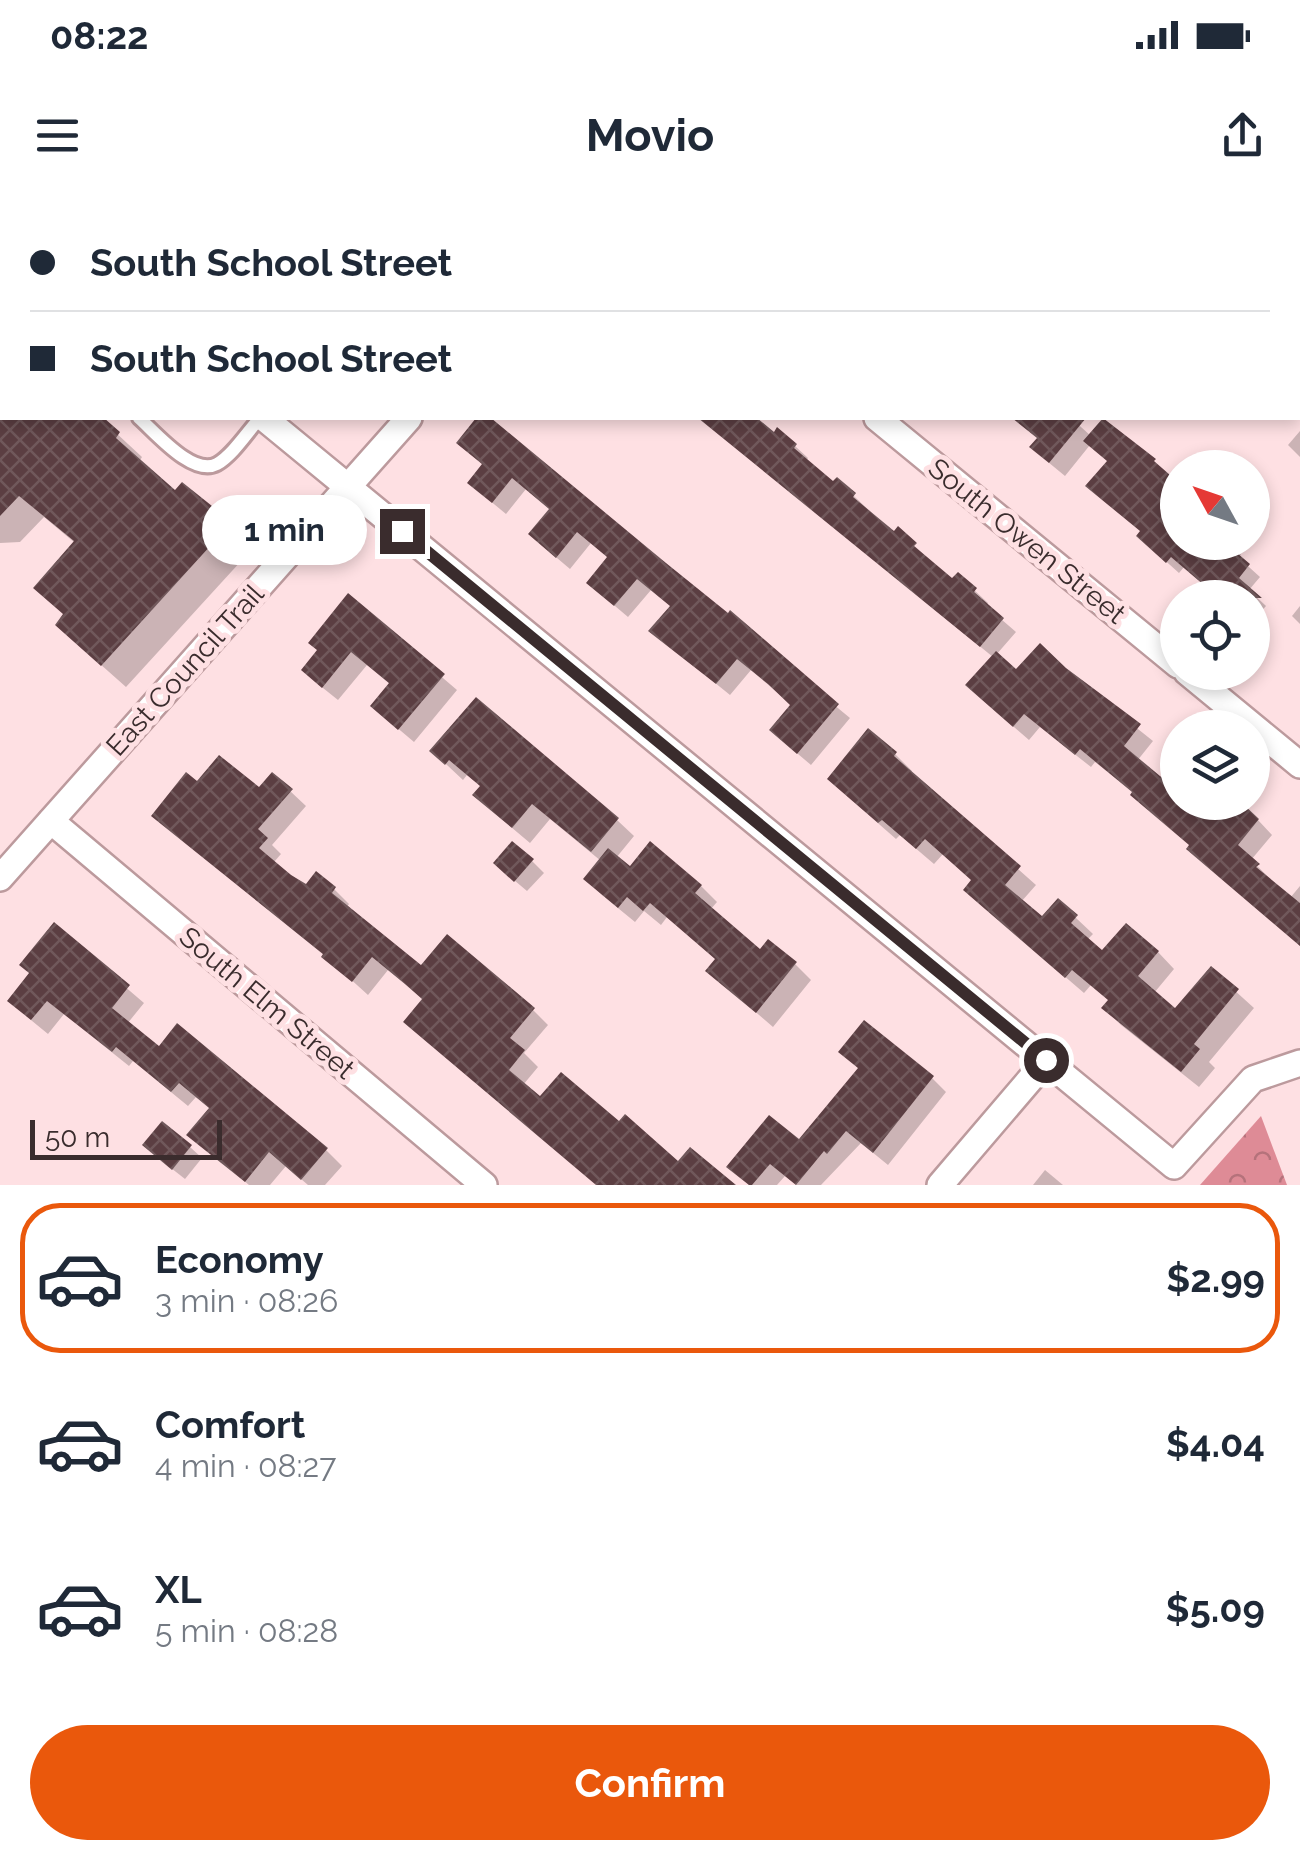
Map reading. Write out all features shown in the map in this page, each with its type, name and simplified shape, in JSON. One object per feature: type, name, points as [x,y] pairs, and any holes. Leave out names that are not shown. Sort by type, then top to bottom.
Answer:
[{"type":"street","points":[[265,420],[1174,1166],[1253,1079],[1300,1064]]},
{"type":"street","name":"East Council Trail","points":[[0,878],[407,420]]},
{"type":"street","name":"South Owen Street","points":[[879,420],[1160,649]]},
{"type":"street","points":[[1209,690],[1300,765]]},
{"type":"street","name":"South Elm Street","points":[[51,821],[484,1185]]},
{"type":"street","points":[[940,1185],[1046,1060]]},
{"type":"lane","points":[[141,420],[193,465],[205,468],[218,464],[260,420]]},
{"type":"green space","points":[[1261,1116],[1287,1185],[1200,1185]]},
{"type":"building","points":[[0,420],[106,420],[120,432],[116,438],[175,490],[182,482],[232,522],[101,666],[55,625],[63,614],[33,588],[74,541],[19,496],[0,516]]},
{"type":"building","points":[[474,420],[493,420],[728,613],[730,610],[839,704],[797,754],[769,730],[790,705],[768,684],[737,659],[716,684],[648,631],[670,606],[637,579],[614,606],[586,583],[607,557],[577,532],[556,558],[528,534],[549,509],[512,478],[492,503],[467,483],[482,464],[456,443]]},
{"type":"building","points":[[700,420],[759,420],[774,432],[777,427],[797,444],[794,448],[833,481],[837,477],[856,493],[853,497],[894,531],[898,526],[917,543],[914,546],[952,578],[958,572],[1004,618],[980,647]]},
{"type":"building","points":[[1014,420],[1084,420],[1049,463],[1029,447],[1037,438]]},
{"type":"building","points":[[1101,420],[1156,459],[1160,466],[1160,558],[1136,536],[1140,531],[1085,486],[1107,461],[1083,441]]},
{"type":"building","points":[[1175,560],[1245,560],[1250,564],[1241,580],[1198,580]]},
{"type":"building","points":[[348,593],[445,674],[398,730],[370,706],[389,683],[351,652],[322,688],[301,670],[317,650],[308,643]]},
{"type":"building","points":[[1040,643],[1066,668],[1141,724],[1124,746],[1160,776],[1160,820],[1258,820],[1238,845],[1260,864],[1256,867],[1300,903],[1300,946],[1186,849],[1189,845],[1130,795],[1132,792],[1080,749],[1075,755],[1024,714],[1013,727],[965,685],[996,651],[1016,669]]},
{"type":"building","points":[[476,697],[619,818],[591,852],[532,804],[512,828],[472,795],[480,786],[449,760],[445,765],[429,751]]},
{"type":"building","points":[[868,728],[897,752],[894,756],[1021,866],[1005,885],[1042,916],[1058,898],[1078,915],[1071,923],[1102,950],[1126,923],[1159,951],[1138,976],[1175,1008],[1211,966],[1239,989],[1194,1044],[1200,1049],[1181,1072],[1101,1008],[1108,1000],[1072,970],[1065,978],[963,890],[971,880],[925,839],[916,849],[882,820],[878,823],[827,779]]},
{"type":"building","points":[[219,755],[259,787],[272,772],[293,789],[258,829],[268,838],[259,848],[291,875],[306,884],[316,871],[336,887],[332,893],[421,965],[447,934],[535,1008],[510,1038],[525,1050],[509,1070],[540,1096],[561,1072],[619,1121],[625,1114],[678,1161],[690,1147],[736,1185],[596,1185],[403,1022],[422,999],[405,984],[372,957],[352,982],[321,957],[323,954],[151,816],[186,772],[197,781]]},
{"type":"building","points":[[512,841],[534,859],[514,882],[493,863]]},
{"type":"building","points":[[650,841],[702,885],[695,893],[760,949],[768,939],[797,962],[756,1013],[705,971],[715,959],[650,903],[643,911],[627,897],[618,908],[583,879],[608,848],[630,866]]},
{"type":"building","points":[[54,922],[130,985],[112,1008],[159,1046],[177,1023],[328,1148],[301,1180],[269,1152],[245,1182],[186,1135],[209,1108],[179,1083],[171,1092],[116,1047],[112,1052],[47,1001],[31,1020],[7,1001],[29,973],[19,965]]},
{"type":"building","points":[[864,1020],[934,1076],[873,1153],[846,1131],[796,1185],[770,1164],[752,1185],[726,1167],[769,1115],[799,1139],[858,1068],[838,1052]]},
{"type":"building","points":[[162,1121],[192,1145],[172,1170],[142,1145]]},
{"type":"route","points":[[402,531],[1046,1060]]}]
